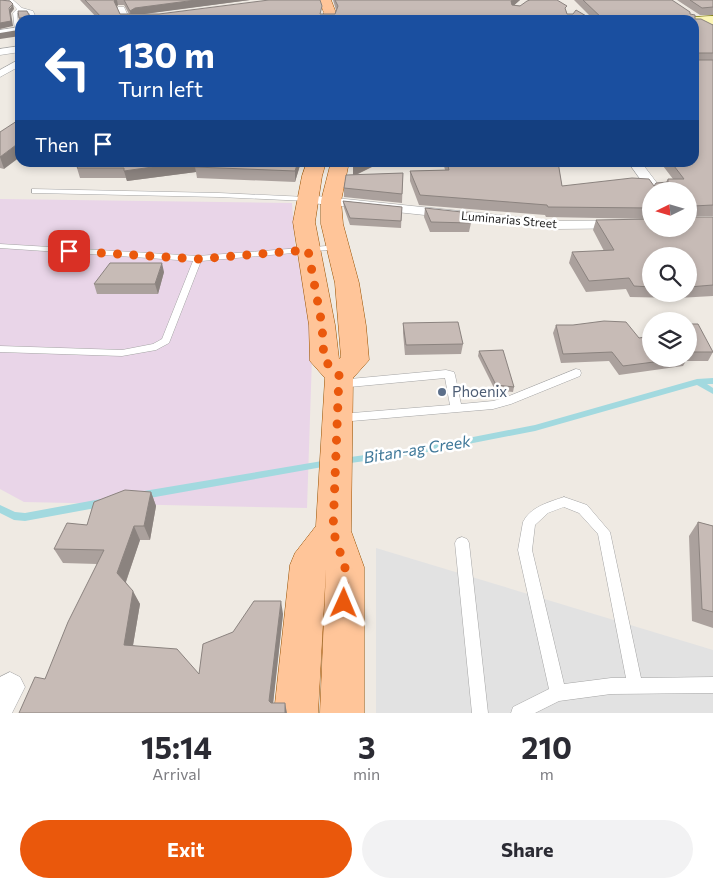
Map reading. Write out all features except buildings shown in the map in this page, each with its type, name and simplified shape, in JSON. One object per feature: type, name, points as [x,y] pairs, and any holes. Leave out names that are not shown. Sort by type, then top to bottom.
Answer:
[{"type":"main road","points":[[326,0],[329,15]]},
{"type":"main road","points":[[699,20],[713,20]]},
{"type":"main road","points":[[316,167],[307,199],[304,222],[322,325],[324,360],[338,380],[333,531],[345,567],[342,713]]},
{"type":"main road","points":[[338,380],[355,360],[353,326],[347,283],[332,224],[331,201],[339,167]]},
{"type":"main road","points":[[296,713],[308,565],[333,531]]},
{"type":"street","points":[[121,9],[124,15]]},
{"type":"street","points":[[699,23],[713,31]]},
{"type":"street","points":[[0,32],[15,30]]},
{"type":"street","points":[[0,52],[15,50]]},
{"type":"street","points":[[0,74],[15,65]]},
{"type":"street","points":[[638,167],[649,182]]},
{"type":"street","name":"Luminarias Street","points":[[307,199],[556,224],[642,224]]},
{"type":"lane","points":[[11,0],[20,10],[31,12],[32,15]]},
{"type":"lane","points":[[16,15],[15,12],[20,10]]},
{"type":"lane","points":[[35,191],[307,199]]},
{"type":"lane","points":[[0,246],[198,259],[339,247]]},
{"type":"lane","points":[[0,349],[122,353],[156,347],[166,341],[198,259]]},
{"type":"lane","points":[[336,427],[507,402],[576,373]]},
{"type":"lane","points":[[338,380],[446,374],[450,375],[456,408]]},
{"type":"lane","points":[[558,693],[525,550],[529,522],[544,508],[564,502],[582,508],[604,532],[635,686]]},
{"type":"lane","points":[[462,543],[480,713]]},
{"type":"lane","points":[[518,713],[558,693],[610,686],[713,685]]},
{"type":"shaded area","points":[[0,199],[292,203],[295,245],[313,327],[307,508],[24,502],[0,489]]},
{"type":"shaded area","points":[[376,548],[713,650],[713,713],[376,713]]},
{"type":"waterway","name":"Bitan-ag Creek","points":[[343,461],[417,451],[535,428],[697,382],[713,381]]},
{"type":"waterway","points":[[698,382],[713,391]]},
{"type":"waterway","name":"Bitan-ag Creek","points":[[144,495],[328,463]]},
{"type":"waterway","name":"Bitan-ag Creek","points":[[0,509],[14,516],[25,517],[101,503]]},
{"type":"place","name":"Phoenix","points":[[442,392]]},
{"type":"route","points":[[69,251],[198,259],[308,250],[322,325],[324,360],[339,375],[335,436],[333,531],[345,567],[344,603]]}]
